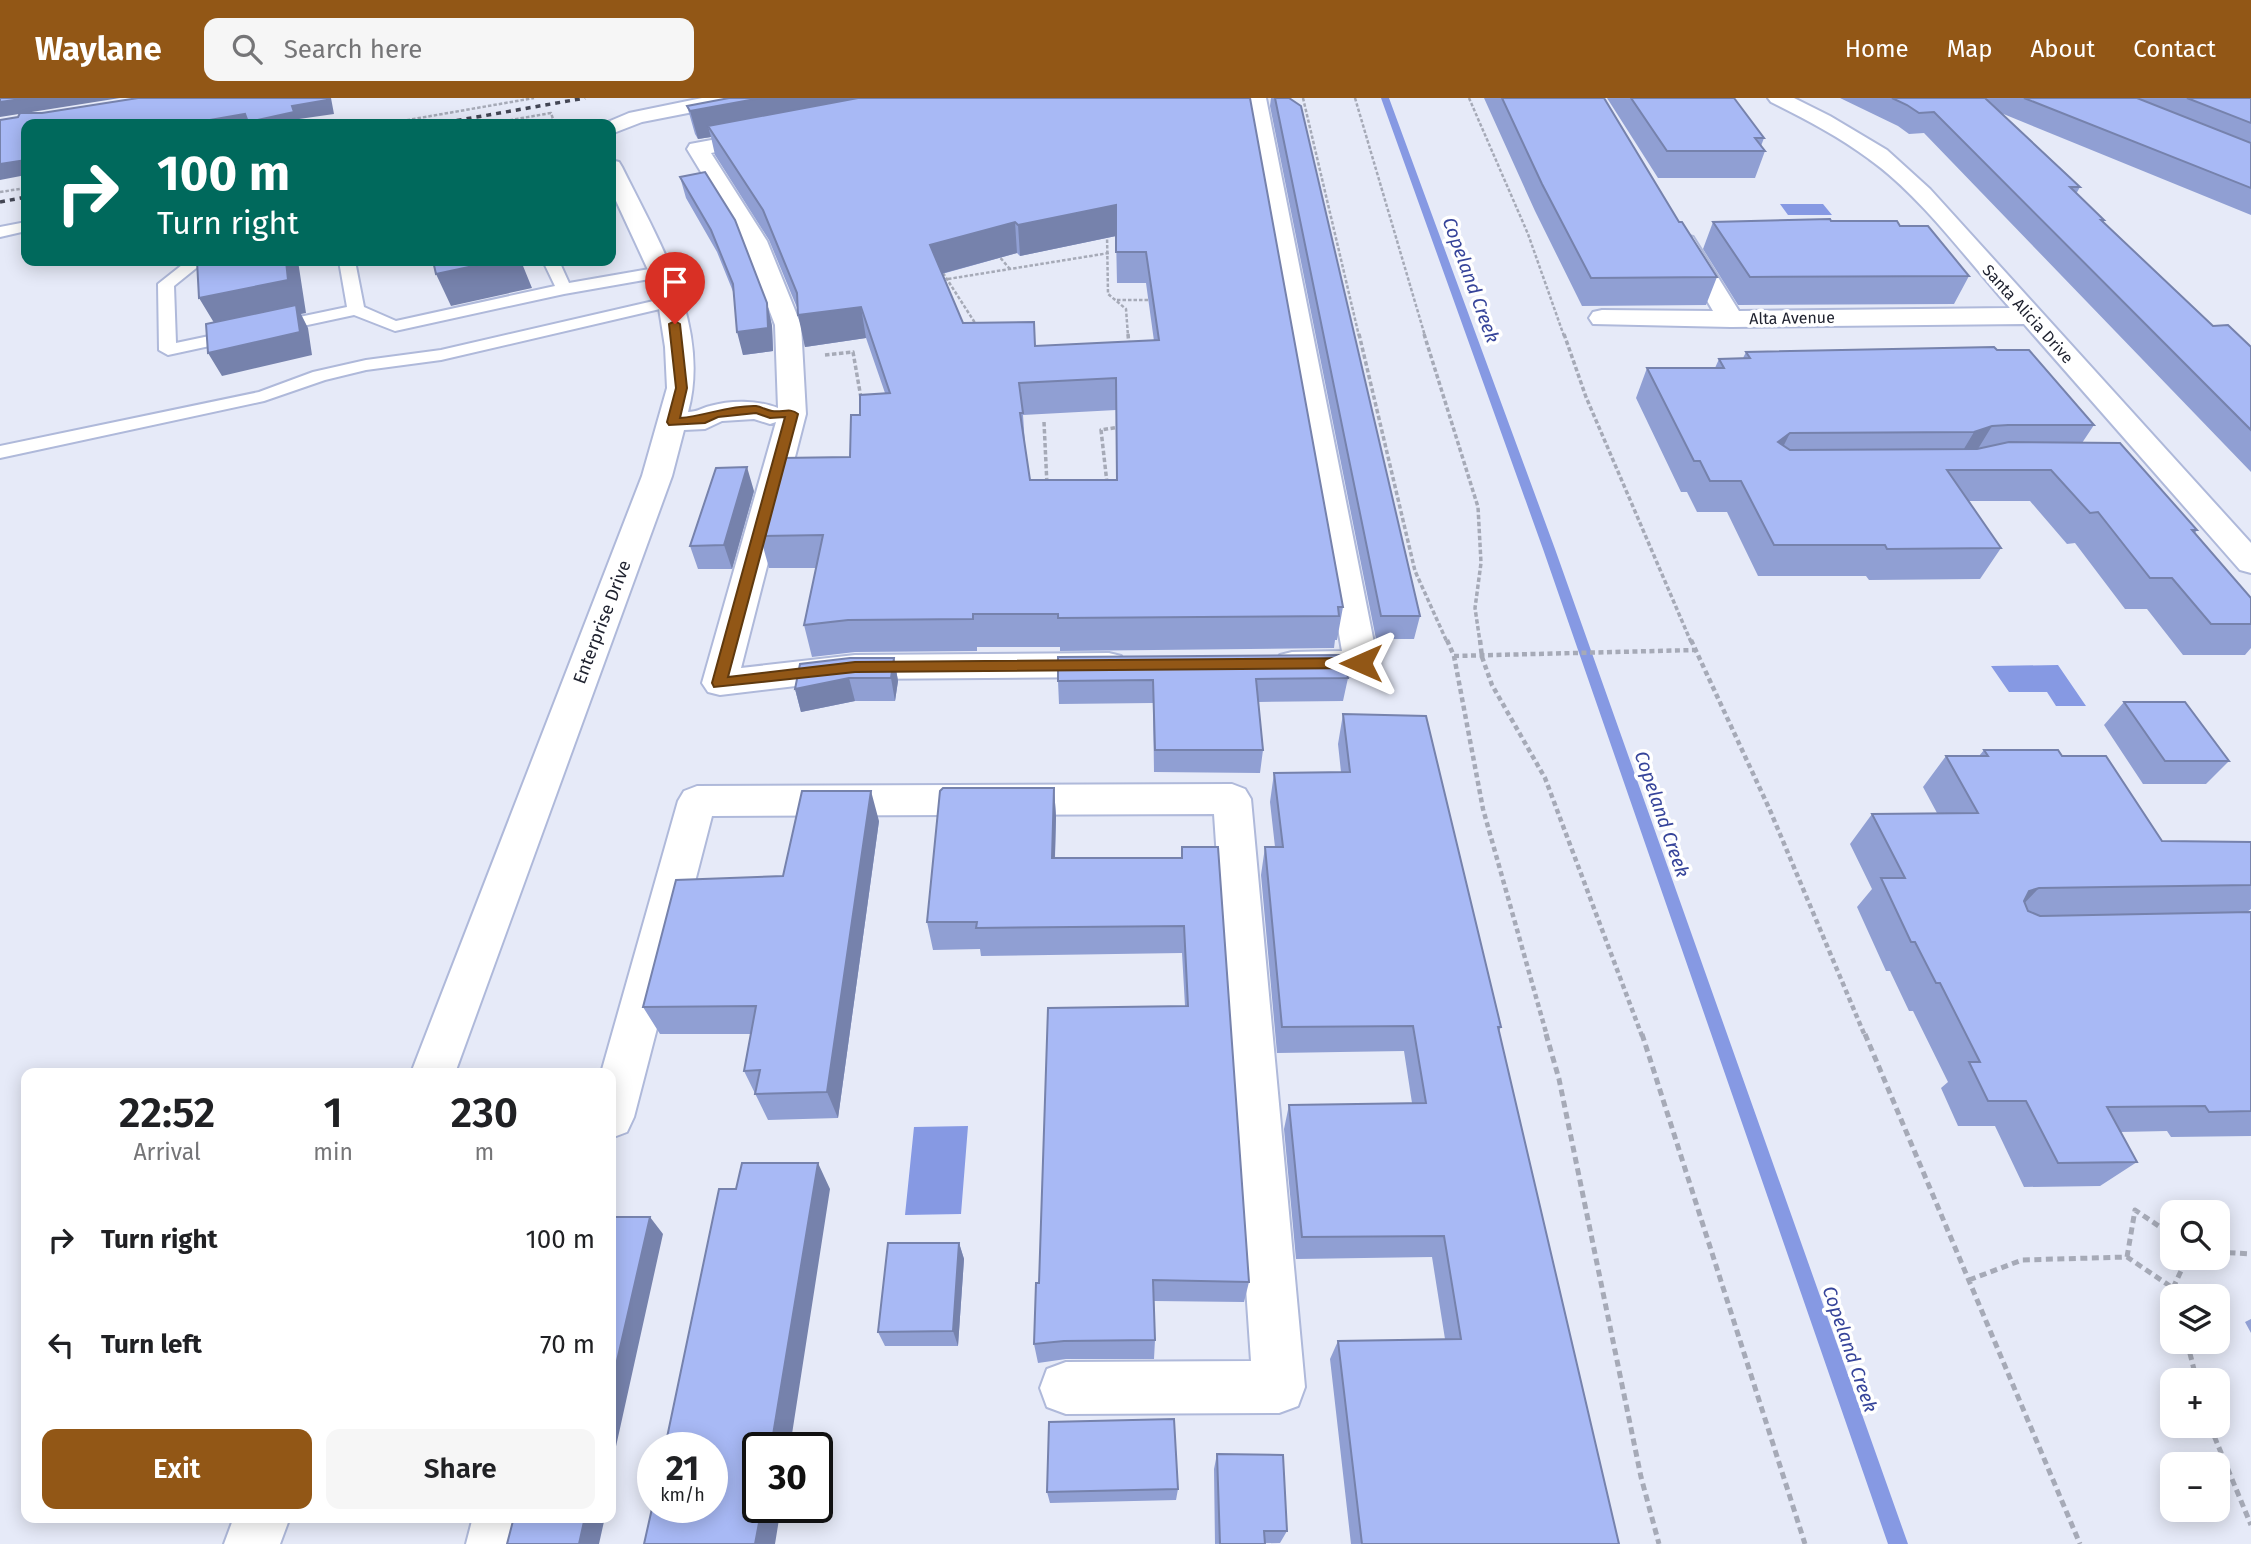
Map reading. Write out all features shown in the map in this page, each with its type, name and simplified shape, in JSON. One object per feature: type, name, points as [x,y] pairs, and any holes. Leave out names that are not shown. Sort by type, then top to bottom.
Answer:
[{"type":"street","points":[[616,125],[636,117],[734,98]]},
{"type":"street","points":[[1256,98],[1361,663],[1267,664]]},
{"type":"street","name":"Santa Alicia Drive","points":[[1778,98],[1823,120],[1879,155],[1922,194],[2251,563]]},
{"type":"street","points":[[794,131],[698,149],[755,241],[788,325],[789,360],[781,414],[720,683],[855,667],[1133,665]]},
{"type":"street","name":"Enterprise Drive","points":[[435,1068],[652,489],[689,421],[681,388],[666,287],[616,178]]},
{"type":"street","name":"Alta Avenue","points":[[1672,222],[1731,319],[2029,316]]},
{"type":"street","points":[[1602,318],[1731,319]]},
{"type":"street","points":[[689,421],[713,424],[756,422],[781,414]]},
{"type":"street","points":[[616,1098],[697,801],[1232,799],[1279,1387],[1066,1388]]},
{"type":"street","points":[[252,1544],[260,1523]]},
{"type":"street","points":[[494,1544],[499,1523]]},
{"type":"lane","points":[[0,232],[21,228]]},
{"type":"lane","points":[[190,266],[166,284],[168,350],[356,310],[395,326],[564,289],[666,287]]},
{"type":"lane","points":[[348,266],[356,310]]},
{"type":"lane","points":[[553,266],[564,289]]},
{"type":"lane","points":[[0,452],[264,396],[296,396],[366,382],[441,355],[666,287]]},
{"type":"lane","points":[[2135,464],[2162,464]]},
{"type":"path","points":[[414,119],[534,98]]},
{"type":"path","points":[[1303,98],[1415,571],[1454,656],[1483,809],[1559,1079],[1641,1477],[1659,1544]]},
{"type":"path","points":[[1355,98],[1399,254],[1478,508],[1481,563],[1475,608],[1482,657],[1492,685],[1545,778],[1636,1016],[1805,1544]]},
{"type":"path","points":[[1469,98],[1528,234],[1587,397],[1695,650],[1769,808],[2080,1544]]},
{"type":"path","points":[[517,119],[551,113],[553,119]]},
{"type":"path","points":[[0,192],[21,189]]},
{"type":"path","points":[[1102,225],[1108,236],[1108,294],[1126,309],[1129,347]]},
{"type":"path","points":[[992,249],[1010,269]]},
{"type":"path","points":[[936,281],[1109,253]]},
{"type":"path","points":[[943,273],[983,335]]},
{"type":"path","points":[[1116,300],[1157,300]]},
{"type":"path","points":[[789,360],[853,352],[861,400]]},
{"type":"path","points":[[1044,422],[1047,486]]},
{"type":"path","points":[[1108,496],[1101,430],[1125,425]]},
{"type":"path","points":[[1454,656],[1695,650]]},
{"type":"path","points":[[2127,1257],[2135,1210],[2160,1227]]},
{"type":"path","points":[[2230,1253],[2251,1254]]},
{"type":"path","points":[[1969,1280],[2022,1260],[2127,1257],[2166,1284]]},
{"type":"path","points":[[2215,1438],[2251,1525]]},
{"type":"water","points":[[1780,204],[1823,204],[1832,215],[1788,215]]},
{"type":"water","points":[[2058,665],[2086,706],[2056,706],[2047,692],[2009,692],[1991,666]]},
{"type":"water","points":[[968,1126],[961,1214],[905,1215],[914,1127]]},
{"type":"building","points":[[0,98],[28,98],[0,102]]},
{"type":"building","points":[[138,98],[327,98],[292,106],[294,112],[262,119],[247,119],[245,114],[216,119],[21,119],[21,161],[0,164],[0,120],[18,117],[20,113],[42,113]]},
{"type":"building","points":[[729,98],[761,98],[690,111],[687,106]]},
{"type":"building","points":[[858,98],[1250,98],[1343,607],[1338,607],[1339,616],[1058,618],[1058,614],[973,614],[973,619],[848,620],[804,625],[823,535],[760,536],[781,458],[850,457],[851,415],[860,415],[860,395],[890,393],[861,307],[798,315],[797,293],[763,210],[708,126]],"holes":[[[1116,205],[1116,252],[1146,252],[1159,340],[1035,346],[1034,322],[963,323],[930,245],[1015,222],[1018,225]],[[1116,378],[1117,480],[1030,480],[1020,413],[1023,413],[1019,383]]]},
{"type":"building","points":[[1275,98],[1289,98],[1301,106],[1420,616],[1381,616]]},
{"type":"building","points":[[1502,98],[1604,98],[1679,222],[1682,222],[1717,277],[1591,278],[1542,184]]},
{"type":"building","points":[[1631,98],[1734,98],[1764,138],[1755,138],[1765,151],[1667,151]]},
{"type":"building","points":[[1892,98],[1985,98],[2080,187],[2070,187],[2104,220],[2101,220],[2213,326],[2228,325],[2251,347],[2251,430],[1934,112],[1919,113]]},
{"type":"building","points":[[2024,98],[2137,98],[2251,143],[2251,188]]},
{"type":"building","points":[[2187,98],[2251,98],[2251,123]]},
{"type":"building","points":[[705,172],[735,220],[767,303],[768,328],[737,332],[733,284],[711,230],[680,177]]},
{"type":"building","points":[[1830,219],[1897,221],[1900,226],[1928,226],[1969,276],[1750,277],[1713,222]]},
{"type":"building","points":[[197,266],[287,266],[288,280],[199,298]]},
{"type":"building","points":[[434,266],[474,266],[436,274]]},
{"type":"building","points":[[296,305],[300,332],[208,353],[206,324]]},
{"type":"building","points":[[1994,347],[1997,350],[2029,350],[2094,425],[2008,425],[1992,426],[1974,432],[1790,433],[1778,442],[1790,450],[1977,449],[2009,442],[2120,443],[2197,530],[2192,530],[2251,598],[2251,624],[2211,624],[2172,578],[2150,578],[2098,512],[2090,513],[2051,470],[1947,470],[2001,548],[1887,549],[1885,545],[1774,545],[1741,481],[1710,481],[1700,461],[1694,461],[1647,368],[1724,368],[1719,359],[1750,358],[1746,352]]},
{"type":"building","points":[[747,467],[724,545],[690,546],[716,468]]},
{"type":"building","points":[[1343,655],[1348,678],[1256,679],[1263,750],[1155,750],[1153,680],[1058,681],[1058,657]]},
{"type":"building","points":[[850,658],[894,658],[891,678],[849,678],[795,689],[800,664]]},
{"type":"building","points":[[2124,702],[2185,702],[2229,761],[2165,761]]},
{"type":"building","points":[[1343,714],[1426,716],[1501,1027],[1498,1027],[1619,1544],[1362,1544],[1338,1341],[1461,1339],[1444,1236],[1302,1237],[1289,1105],[1426,1103],[1413,1026],[1282,1027],[1265,847],[1283,847],[1274,773],[1350,772]]},
{"type":"building","points":[[1984,750],[2058,750],[2062,756],[2106,756],[2162,841],[2251,842],[2251,885],[2039,888],[2029,891],[2024,901],[2028,911],[2040,916],[2251,912],[2251,1111],[2209,1112],[2205,1106],[2107,1107],[2137,1162],[2058,1163],[2026,1101],[1988,1101],[1969,1062],[1980,1062],[1940,983],[1936,983],[1915,942],[1911,942],[1881,878],[1905,878],[1872,814],[1978,813],[1946,756],[1988,756]]},
{"type":"building","points":[[943,788],[1054,788],[1052,858],[1182,858],[1182,847],[1218,847],[1249,1282],[1153,1280],[1155,1340],[1034,1344],[1036,1283],[1039,1283],[1048,1008],[1188,1006],[1184,926],[976,928],[977,922],[927,922],[940,791]]},
{"type":"building","points":[[802,791],[871,791],[827,1092],[755,1094],[760,1070],[744,1071],[756,1006],[643,1007],[676,880],[783,876]]},
{"type":"building","points":[[742,1163],[818,1163],[773,1432],[742,1432],[742,1523],[759,1523],[755,1544],[644,1544],[649,1523],[728,1523],[728,1432],[668,1432],[719,1189],[736,1189]]},
{"type":"building","points":[[616,1217],[650,1217],[616,1365]]},
{"type":"building","points":[[888,1243],[959,1243],[953,1331],[878,1332]]},
{"type":"building","points":[[1174,1419],[1178,1489],[1047,1492],[1049,1422]]},
{"type":"building","points":[[1217,1454],[1283,1455],[1287,1531],[1264,1531],[1265,1544],[1220,1544]]},
{"type":"building","points":[[512,1523],[584,1523],[579,1544],[507,1544]]},
{"type":"waterway","name":"Copeland Creek","points":[[1385,98],[1549,549],[1898,1544]]},
{"type":"railway","points":[[465,119],[585,98]]},
{"type":"railway","points":[[0,202],[21,198]]},
{"type":"route","points":[[675,324],[681,388],[673,422],[705,420],[715,413],[757,410],[770,415],[792,414],[720,683],[855,667],[1361,663]]}]
